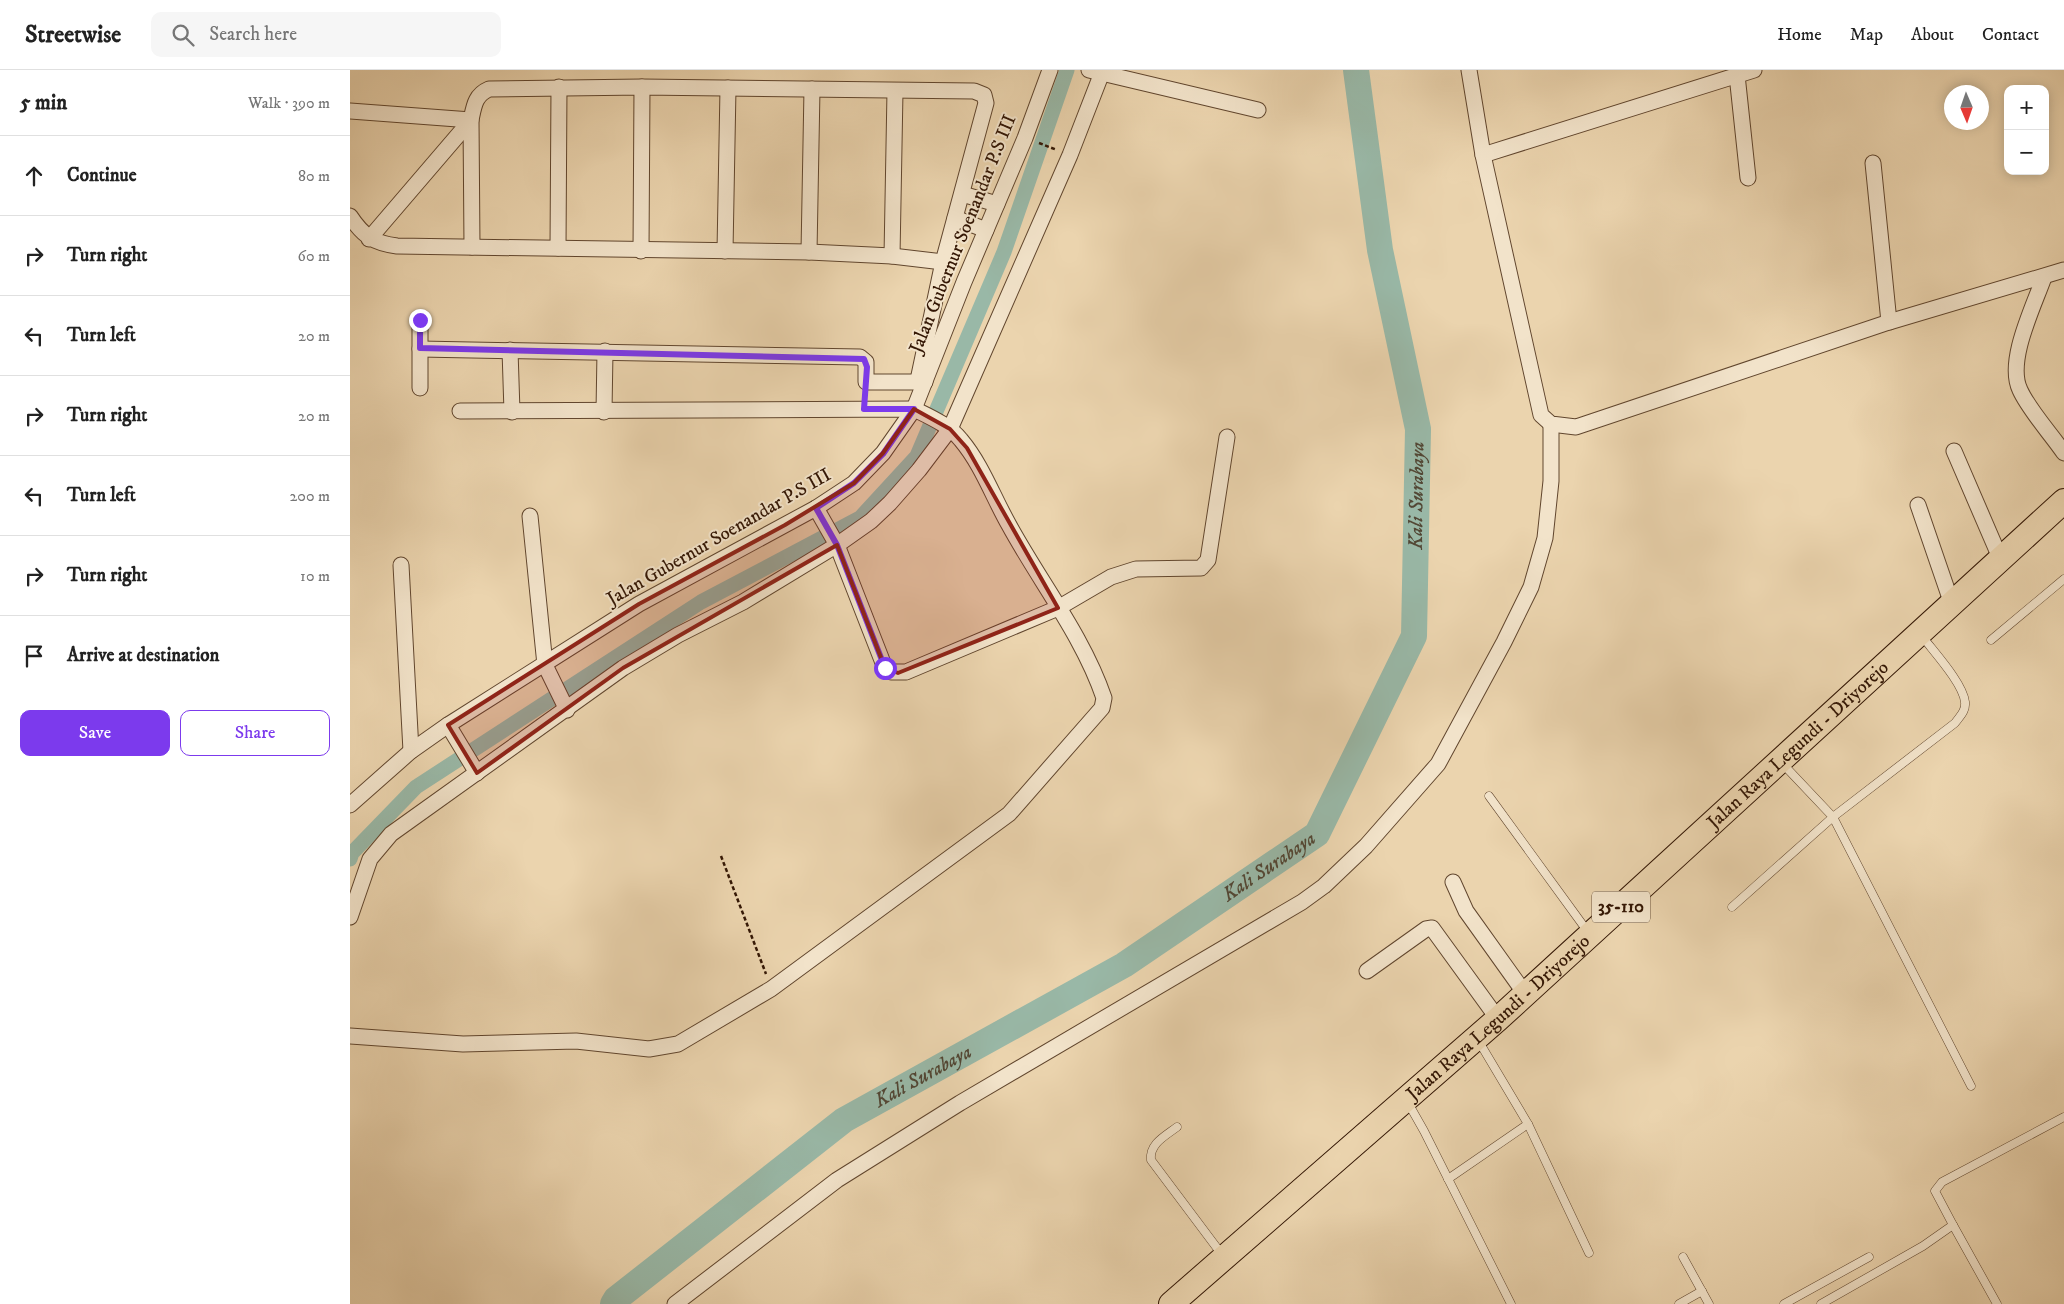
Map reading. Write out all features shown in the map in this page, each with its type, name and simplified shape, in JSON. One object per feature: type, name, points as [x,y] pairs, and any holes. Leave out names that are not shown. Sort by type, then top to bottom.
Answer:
[{"type":"main road","name":"Jalan Raya Legundi - Driyorejo","points":[[1171,1304],[1224,1257],[1410,1106],[1481,1044],[1498,1020],[1590,935],[1787,769],[1920,634],[2061,508]]},
{"type":"street","name":"Jalan Gubernur Soenandar P.S III","points":[[350,804],[412,751],[547,670],[592,632],[639,604],[818,512],[854,483],[883,454],[918,411],[921,382],[997,204],[1050,70]]},
{"type":"street","points":[[1469,70],[1483,155],[1541,415],[1551,424],[1576,427],[1889,322],[2064,270]]},
{"type":"street","points":[[1483,155],[1754,70]]},
{"type":"street","points":[[350,916],[370,859],[381,843],[474,767],[623,668],[670,639],[743,602],[835,541],[872,521],[890,503],[919,470],[947,428],[1070,154],[1096,71],[1258,110]]},
{"type":"street","points":[[1737,75],[1748,178]]},
{"type":"street","points":[[641,251],[642,87]]},
{"type":"street","points":[[472,248],[471,120],[475,102],[480,93],[489,89],[642,87],[974,91],[984,96],[986,103],[943,262],[921,382],[866,382]]},
{"type":"street","points":[[558,248],[559,88]]},
{"type":"street","points":[[725,251],[728,88]]},
{"type":"street","points":[[809,252],[812,89]]},
{"type":"street","points":[[892,256],[896,91]]},
{"type":"street","points":[[353,115],[471,120]]},
{"type":"street","points":[[369,239],[471,120]]},
{"type":"street","points":[[1874,163],[1889,322]]},
{"type":"street","points":[[962,194],[997,204]]},
{"type":"street","points":[[350,216],[369,239],[381,244],[397,246],[809,252],[892,256],[943,262]]},
{"type":"street","points":[[955,218],[986,230]]},
{"type":"street","points":[[2044,277],[2018,350],[2016,376],[2020,390],[2064,453]]},
{"type":"street","points":[[420,320],[420,388]]},
{"type":"street","points":[[420,348],[860,357],[866,362],[864,409]]},
{"type":"street","points":[[510,350],[512,412]]},
{"type":"street","points":[[604,412],[605,351]]},
{"type":"street","points":[[350,1036],[463,1044],[576,1042],[649,1049],[678,1044],[771,989],[1009,814],[1102,708],[1104,698],[1101,688],[1058,608],[1010,526],[980,468],[960,438],[918,411],[864,409],[460,412]]},
{"type":"street","points":[[676,1304],[837,1180],[960,1103],[1302,902],[1324,886],[1366,846],[1438,764],[1504,642],[1531,587],[1546,538],[1551,481],[1551,424]]},
{"type":"street","points":[[818,512],[835,541],[885,668],[891,672],[906,672],[1058,608],[1111,576],[1136,569],[1195,570],[1205,565],[1208,560],[1227,437]]},
{"type":"street","points":[[1954,451],[2001,560]]},
{"type":"street","points":[[1918,505],[1952,604]]},
{"type":"street","points":[[530,516],[547,670],[565,706]]},
{"type":"street","points":[[401,565],[412,751]]},
{"type":"street","points":[[451,729],[474,767]]},
{"type":"street","points":[[1453,882],[1466,911],[1526,995]]},
{"type":"street","points":[[1367,971],[1426,928],[1431,927],[1498,1020]]},
{"type":"lane","points":[[1991,640],[2064,579]]},
{"type":"lane","points":[[1732,907],[1833,817],[1955,722],[1963,713],[1965,703],[1962,691],[1920,634]]},
{"type":"lane","points":[[1787,769],[1833,817],[1971,1086]]},
{"type":"lane","points":[[1489,796],[1590,935]]},
{"type":"lane","points":[[1481,1044],[1501,1075],[1528,1124],[1589,1253]]},
{"type":"lane","points":[[1410,1106],[1512,1304]]},
{"type":"lane","points":[[1998,1304],[1939,1200],[1935,1190],[1936,1186],[2064,1117]]},
{"type":"lane","points":[[1448,1179],[1528,1124]]},
{"type":"lane","points":[[1176,1127],[1154,1145],[1151,1150],[1151,1160],[1224,1257]]},
{"type":"lane","points":[[1821,1304],[1923,1246],[1953,1225]]},
{"type":"lane","points":[[1683,1257],[1709,1304]]},
{"type":"lane","points":[[1784,1304],[1869,1257]]},
{"type":"lane","points":[[1679,1304],[1702,1291]]},
{"type":"path","points":[[1033,141],[1061,151]]},
{"type":"path","points":[[721,856],[771,989]]},
{"type":"highlighted area","points":[[914,409],[950,429],[967,448],[1058,608],[898,673],[885,668],[837,545],[623,668],[477,773],[448,725],[639,604],[785,525],[854,483],[883,453]]},
{"type":"waterway","points":[[350,859],[352,853],[416,787],[701,602],[860,518],[917,456],[1004,252],[1067,70]]},
{"type":"waterway","name":"Kali Surabaya","points":[[613,1304],[616,1299],[844,1120],[1124,965],[1317,834],[1414,636],[1418,429],[1380,250],[1356,70]]},
{"type":"route","points":[[420,320],[420,348],[860,357],[864,359],[867,367],[864,409],[914,409],[883,454],[854,483],[816,508],[837,545],[885,668]]}]
